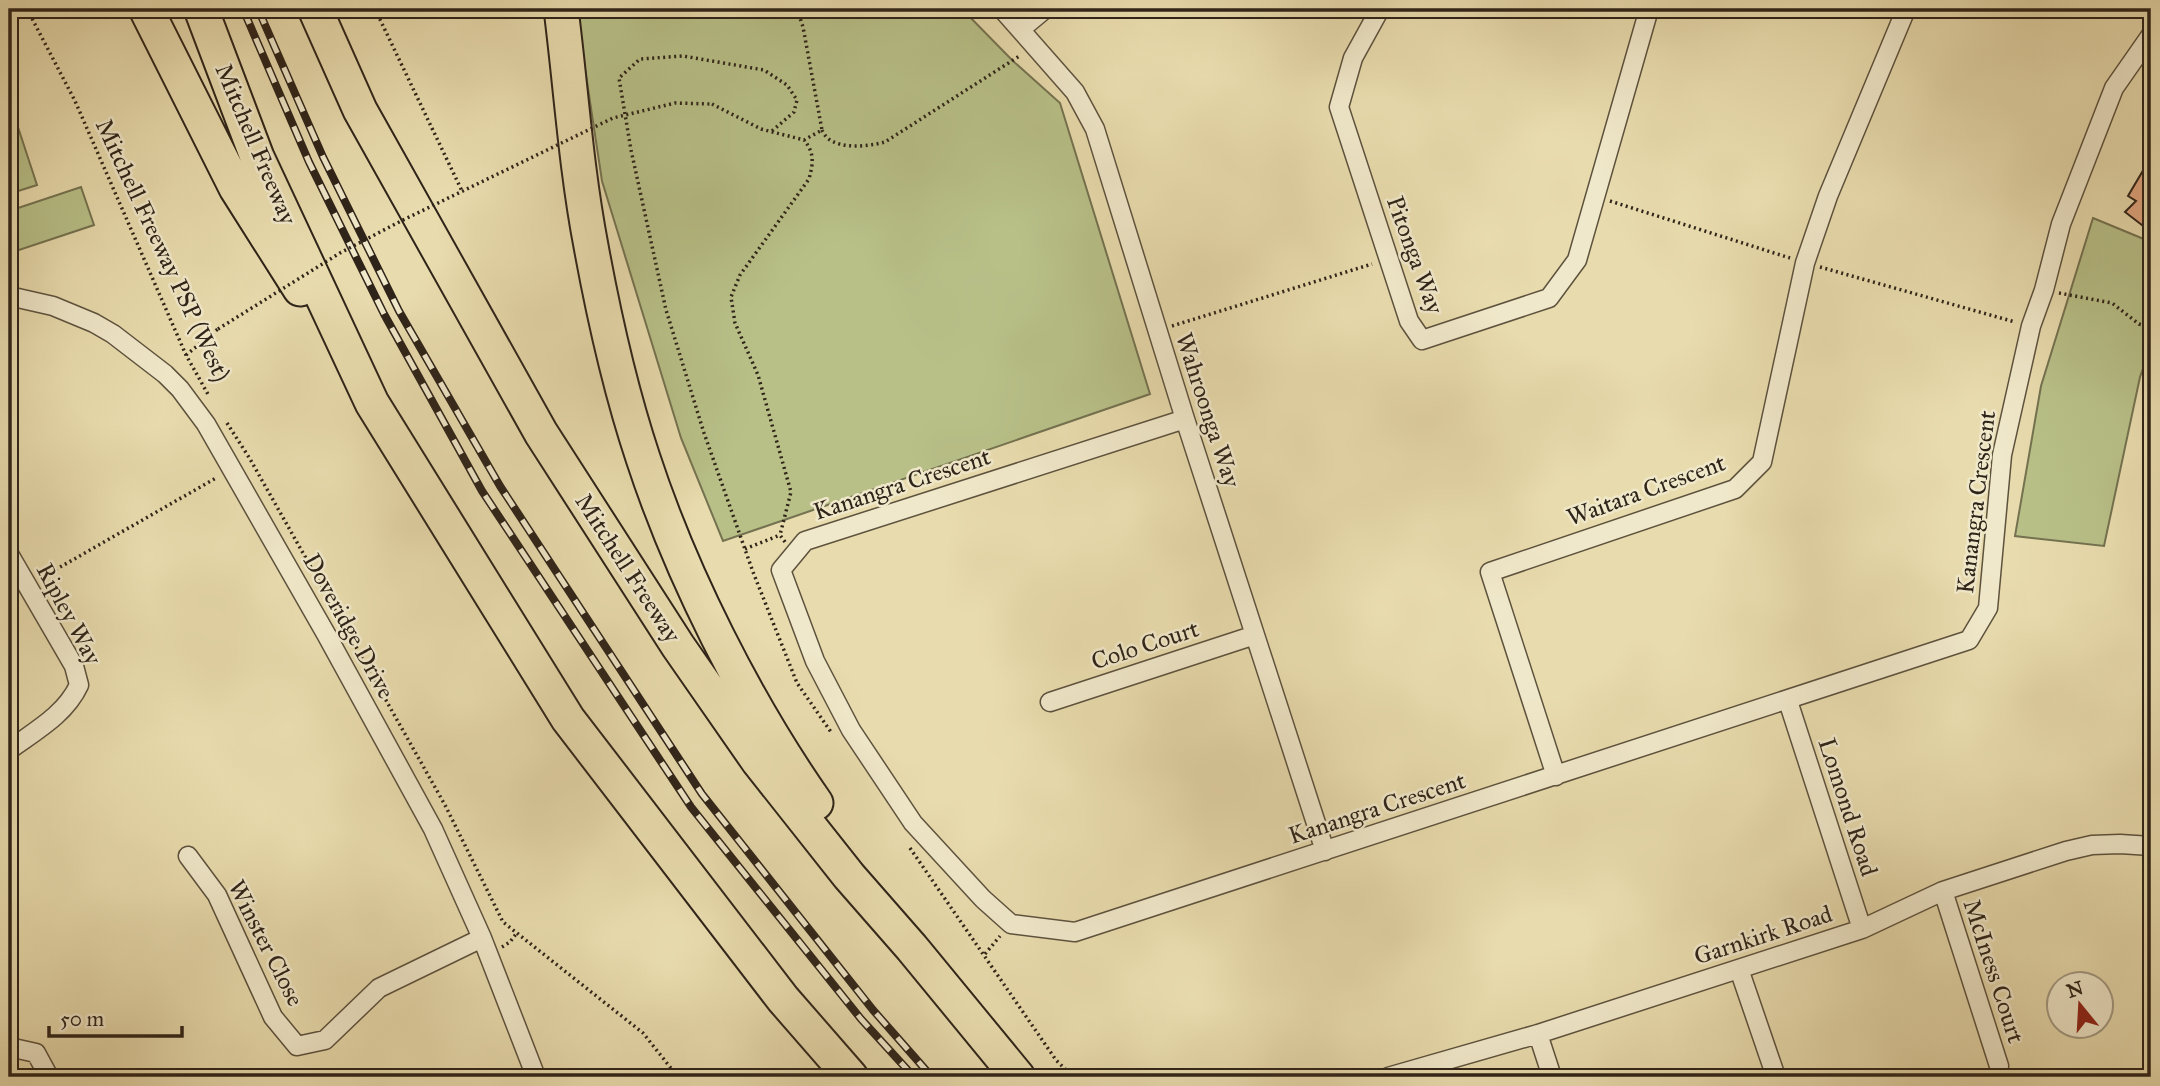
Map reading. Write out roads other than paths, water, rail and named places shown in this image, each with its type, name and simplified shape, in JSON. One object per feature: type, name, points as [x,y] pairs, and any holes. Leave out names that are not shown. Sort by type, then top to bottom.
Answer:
[{"type":"highway","points":[[146,9],[236,188],[372,403]]},
{"type":"highway","name":"Mitchell Freeway","points":[[201,9],[257,157],[372,403],[568,719],[783,999],[851,1077]]},
{"type":"highway","name":"Mitchell Freeway","points":[[314,9],[360,110],[541,433],[722,712],[849,876],[912,948],[1017,1077]]},
{"type":"highway","points":[[561,9],[590,243],[608,332],[643,460],[680,556],[739,677],[798,777],[877,890],[912,948]]},
{"type":"street","name":"Wahroonga Way","points":[[1002,9],[1075,92],[1095,129],[1185,419],[1325,851]]},
{"type":"street","points":[[1021,29],[1045,9]]},
{"type":"street","name":"Pitonga Way","points":[[1380,9],[1353,58],[1339,107],[1409,321],[1422,340],[1549,298],[1577,260],[1649,9]]},
{"type":"street","name":"Waitara Crescent","points":[[1556,776],[1490,572],[1735,489],[1762,461],[1805,263],[1828,196],[1904,14],[1900,9]]},
{"type":"street","name":"Kanangra Crescent","points":[[1185,419],[805,541],[781,570],[815,660],[851,730],[913,823],[983,899],[1011,924],[1075,932],[1969,640],[1988,608],[2002,455],[2031,326],[2061,224],[2114,88],[2151,35]]},
{"type":"street","name":"Doveridge Drive","points":[[9,296],[53,306],[94,323],[148,359],[194,406],[326,634],[433,829],[482,938],[536,1077]]},
{"type":"street","name":"Ripley Way","points":[[9,554],[74,666],[79,685],[62,711],[9,750]]},
{"type":"street","name":"Colo Court","points":[[1050,702],[1255,635]]},
{"type":"street","name":"Lomond Road","points":[[1788,701],[1862,929]]},
{"type":"street","name":"Garnkirk Road","points":[[1388,1077],[1538,1034],[1862,929],[1943,891],[2066,851],[2092,845],[2151,846]]},
{"type":"street","name":"Winster Close","points":[[188,856],[217,895],[273,1017],[298,1046],[325,1040],[379,988],[482,938]]},
{"type":"street","name":"McIness Court","points":[[1943,891],[1999,1066]]},
{"type":"street","points":[[1739,968],[1776,1077]]},
{"type":"street","points":[[1538,1034],[1552,1077]]},
{"type":"street","points":[[9,1047],[36,1053],[50,1077]]},
{"type":"railway","points":[[243,9],[309,162],[384,314],[482,491],[691,807],[861,1019],[914,1077]]},
{"type":"railway","points":[[258,9],[323,157],[399,311],[500,486],[702,794],[873,1010],[932,1077]]}]
